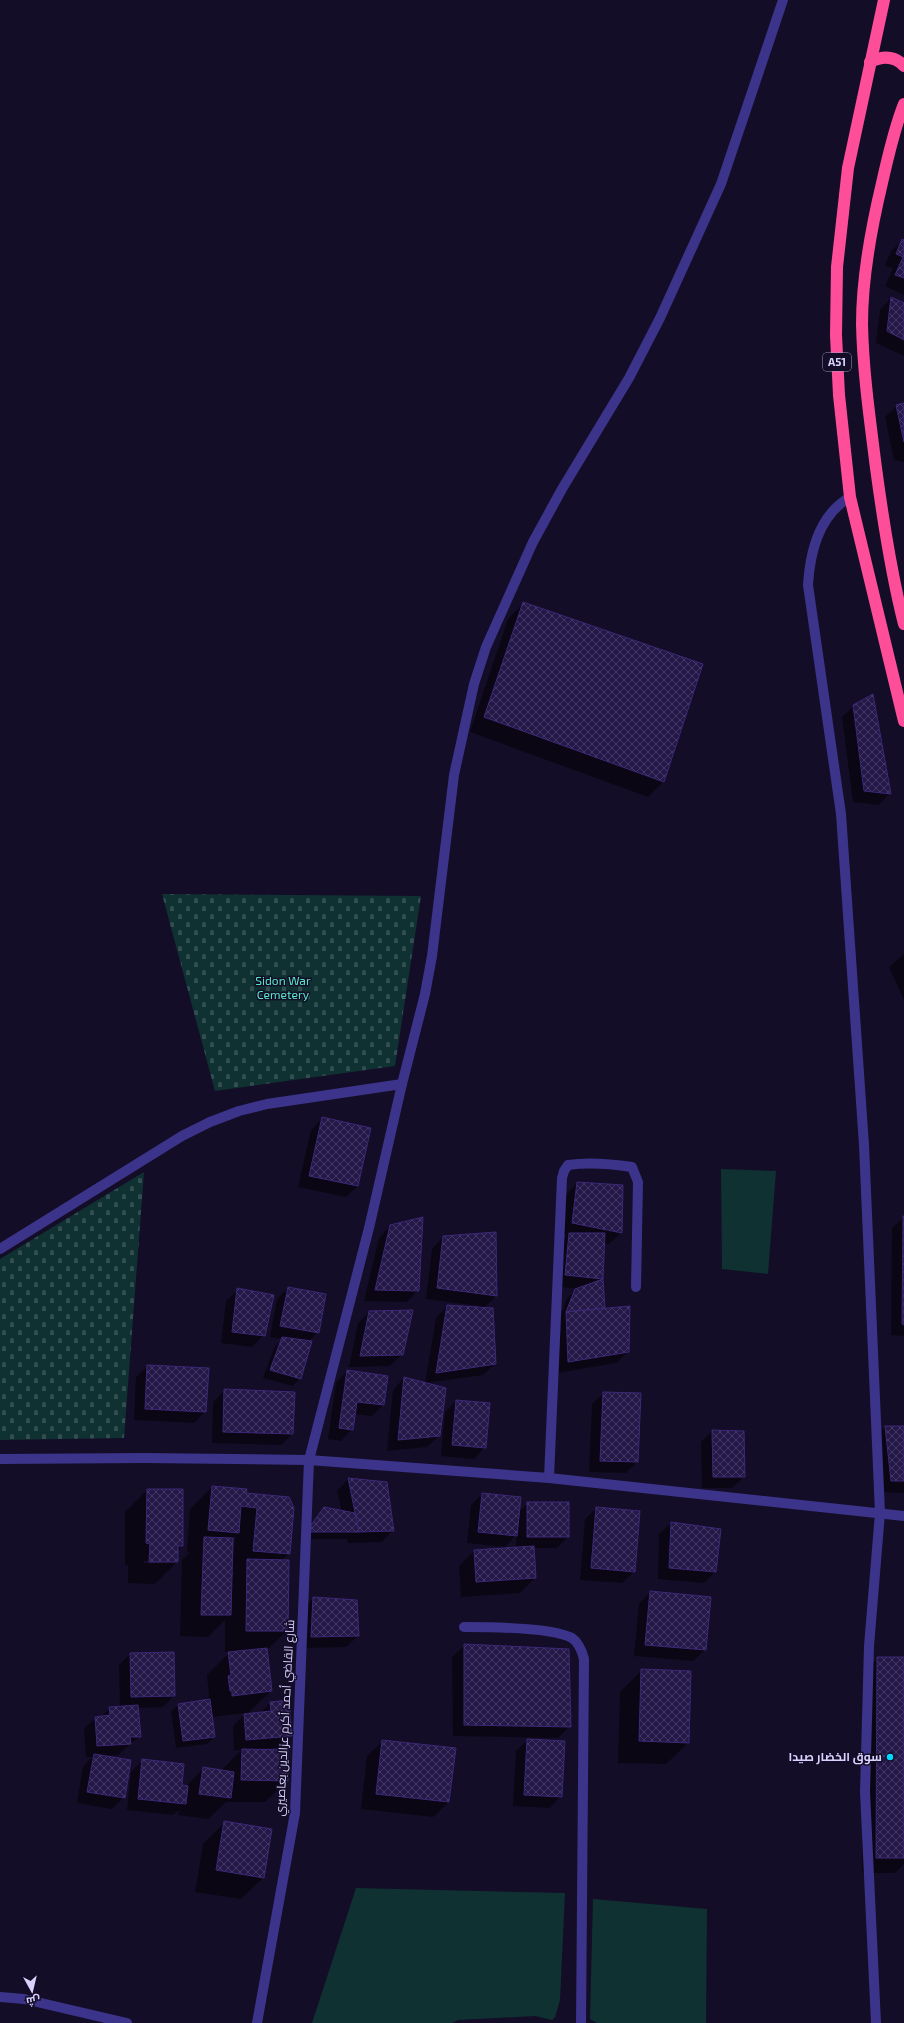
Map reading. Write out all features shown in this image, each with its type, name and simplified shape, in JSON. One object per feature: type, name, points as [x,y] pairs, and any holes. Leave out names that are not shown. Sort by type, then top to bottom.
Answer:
[{"type":"highway","name":"A51","points":[[884,0],[848,168],[837,267],[836,335],[838,380],[850,497],[904,721]]},
{"type":"highway","points":[[870,62],[880,57],[891,58],[904,66]]},
{"type":"highway","name":"A51","points":[[904,104],[886,164],[874,216],[866,263],[862,322],[866,388],[880,494],[900,592],[904,624]]},
{"type":"street","name":"شارع القاضي أحمد أكرم عزالدين بعاصيري","points":[[257,2023],[295,1814],[309,1460],[369,1228],[402,1084],[425,994],[432,956],[454,775],[465,717],[486,647],[533,542],[562,489],[629,378],[660,318],[721,184],[783,0]]},
{"type":"street","points":[[850,497],[830,513],[816,538],[808,585],[841,814],[864,1145],[880,1513],[869,1646],[865,1792],[876,2023]]},
{"type":"street","points":[[0,1249],[182,1136],[210,1122],[239,1111],[267,1104],[402,1084]]},
{"type":"street","points":[[549,1478],[562,1178],[568,1165],[624,1166],[632,1168],[636,1174],[638,1182],[636,1287]]},
{"type":"street","points":[[0,1459],[145,1458],[309,1460],[549,1478],[904,1516]]},
{"type":"street","points":[[464,1627],[494,1627],[560,1633],[573,1639],[581,1648],[584,1659],[581,2023]]},
{"type":"street","points":[[0,1997],[24,1999],[128,2023]]},
{"type":"green space","name":"Sidon War Cemetery","points":[[162,894],[421,896],[395,1066],[215,1091]]},
{"type":"green space","points":[[721,1169],[776,1171],[768,1274],[722,1269]]},
{"type":"green space","points":[[144,1172],[124,1438],[0,1440],[0,1259]]},
{"type":"green space","points":[[356,1888],[565,1893],[560,2000],[555,2017],[552,2020],[535,2016],[458,2020],[452,2023],[312,2023]]},
{"type":"green space","points":[[593,1899],[707,1909],[706,2023],[597,2023],[590,2019]]},
{"type":"building","points":[[902,239],[904,240],[904,278],[895,275],[903,257],[896,254]]},
{"type":"building","points":[[891,297],[904,303],[904,340],[887,331]]},
{"type":"building","points":[[904,403],[904,442],[896,405]]},
{"type":"building","points":[[523,602],[703,664],[664,782],[484,717]]},
{"type":"building","points":[[873,694],[891,794],[864,791],[853,705]]},
{"type":"building","points":[[322,1117],[371,1128],[358,1186],[309,1176]]},
{"type":"building","points":[[577,1182],[623,1185],[622,1233],[572,1223]]},
{"type":"building","points":[[904,1216],[904,1325],[902,1324]]},
{"type":"building","points":[[423,1217],[419,1291],[375,1290],[390,1225]]},
{"type":"building","points":[[496,1232],[497,1296],[437,1288],[443,1236]]},
{"type":"building","points":[[569,1233],[605,1233],[603,1279],[565,1275]]},
{"type":"building","points":[[603,1279],[605,1308],[566,1312],[575,1289]]},
{"type":"building","points":[[288,1287],[326,1294],[319,1333],[280,1326]]},
{"type":"building","points":[[237,1288],[274,1295],[265,1336],[232,1332]]},
{"type":"building","points":[[447,1305],[493,1308],[496,1364],[436,1373]]},
{"type":"building","points":[[630,1306],[629,1352],[568,1362],[566,1312]]},
{"type":"building","points":[[413,1310],[403,1355],[360,1356],[369,1311]]},
{"type":"building","points":[[282,1337],[312,1341],[301,1379],[270,1370]]},
{"type":"building","points":[[147,1365],[209,1368],[206,1412],[145,1409]]},
{"type":"building","points":[[347,1370],[388,1376],[384,1405],[357,1402],[353,1430],[339,1428]]},
{"type":"building","points":[[404,1377],[446,1388],[440,1436],[398,1440]]},
{"type":"building","points":[[224,1389],[295,1392],[293,1434],[223,1432]]},
{"type":"building","points":[[603,1392],[641,1393],[638,1462],[600,1461]]},
{"type":"building","points":[[456,1400],[490,1403],[486,1448],[452,1445]]},
{"type":"building","points":[[885,1426],[904,1426],[904,1481],[891,1481]]},
{"type":"building","points":[[712,1430],[744,1431],[745,1477],[713,1477]]},
{"type":"building","points":[[348,1478],[387,1482],[394,1531],[359,1532]]},
{"type":"building","points":[[212,1486],[247,1489],[246,1493],[289,1497],[294,1508],[290,1554],[253,1551],[257,1508],[241,1506],[239,1533],[208,1530]]},
{"type":"building","points":[[147,1489],[183,1489],[183,1546],[178,1546],[178,1562],[149,1562],[150,1544],[146,1543]]},
{"type":"building","points":[[482,1493],[521,1497],[517,1536],[478,1532]]},
{"type":"building","points":[[527,1502],[569,1502],[569,1537],[527,1537]]},
{"type":"building","points":[[324,1507],[355,1513],[359,1532],[306,1532]]},
{"type":"building","points":[[596,1507],[640,1511],[635,1572],[591,1568]]},
{"type":"building","points":[[671,1522],[721,1529],[716,1572],[669,1568]]},
{"type":"building","points":[[204,1537],[233,1538],[231,1615],[201,1615]]},
{"type":"building","points":[[534,1546],[536,1578],[476,1582],[474,1550]]},
{"type":"building","points":[[247,1559],[289,1560],[288,1631],[246,1631]]},
{"type":"building","points":[[650,1591],[711,1597],[706,1650],[645,1645]]},
{"type":"building","points":[[313,1597],[357,1600],[359,1636],[311,1637]]},
{"type":"building","points":[[464,1644],[569,1649],[571,1727],[464,1725]]},
{"type":"building","points":[[267,1648],[272,1691],[232,1696],[228,1676],[231,1675],[228,1652]]},
{"type":"building","points":[[174,1652],[175,1696],[131,1697],[130,1653]]},
{"type":"building","name":"سوق الخضار صيدا","points":[[877,1657],[904,1657],[904,1858],[876,1858]]},
{"type":"building","points":[[641,1669],[691,1671],[689,1743],[639,1741]]},
{"type":"building","points":[[210,1699],[215,1737],[183,1741],[178,1704]]},
{"type":"building","points":[[289,1700],[292,1736],[246,1740],[244,1714],[271,1711],[270,1702]]},
{"type":"building","points":[[138,1705],[141,1737],[130,1737],[131,1744],[97,1746],[95,1717],[110,1715],[109,1707]]},
{"type":"building","points":[[527,1739],[565,1741],[562,1797],[524,1795]]},
{"type":"building","points":[[382,1740],[456,1748],[449,1802],[376,1794]]},
{"type":"building","points":[[242,1749],[288,1750],[288,1781],[241,1780]]},
{"type":"building","points":[[94,1754],[131,1760],[125,1798],[87,1792]]},
{"type":"building","points":[[142,1759],[184,1764],[182,1785],[188,1786],[186,1804],[138,1799]]},
{"type":"building","points":[[203,1767],[234,1772],[231,1798],[199,1794]]},
{"type":"building","points":[[224,1821],[272,1829],[264,1878],[216,1870]]},
{"type":"place","name":"سوق الخضار صيدا","points":[[890,1757]]}]
